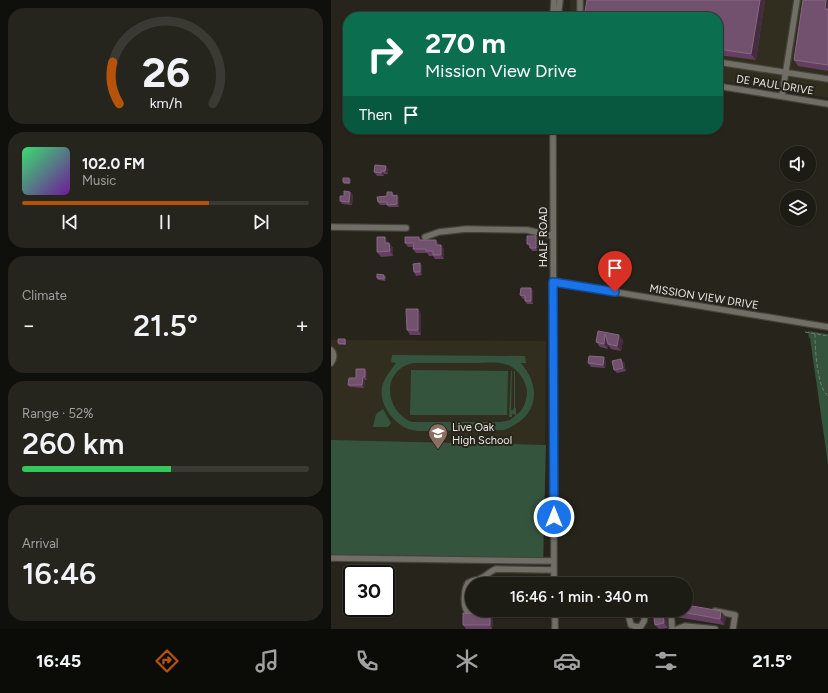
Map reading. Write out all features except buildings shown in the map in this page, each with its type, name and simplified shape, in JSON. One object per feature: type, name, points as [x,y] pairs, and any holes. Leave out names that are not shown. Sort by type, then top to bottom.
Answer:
[{"type":"street","points":[[553,12],[554,0]]},
{"type":"street","points":[[559,12],[560,0]]},
{"type":"street","points":[[580,0],[580,12]]},
{"type":"street","points":[[782,96],[797,0]]},
{"type":"street","points":[[723,63],[828,79]]},
{"type":"street","name":"DE PAUL DRIVE","points":[[723,87],[828,104]]},
{"type":"street","name":"HALF ROAD","points":[[553,134],[554,577]]},
{"type":"street","points":[[331,227],[406,228]]},
{"type":"street","points":[[425,237],[439,232],[466,229],[527,230],[553,236]]},
{"type":"street","name":"MISSION VIEW DRIVE","points":[[553,282],[828,328]]},
{"type":"street","points":[[331,350],[334,356],[331,363]]},
{"type":"street","points":[[331,558],[554,561]]},
{"type":"street","points":[[482,577],[496,569],[554,570]]},
{"type":"street","points":[[465,590],[465,606]]},
{"type":"street","points":[[713,610],[735,615],[733,629]]},
{"type":"street","points":[[555,617],[555,629]]},
{"type":"street","points":[[629,617],[631,625],[637,627],[641,626],[645,617]]},
{"type":"street","points":[[671,617],[672,629]]},
{"type":"street","points":[[677,629],[685,626],[715,629]]},
{"type":"path","points":[[805,332],[828,336]]},
{"type":"path","points":[[815,334],[816,360],[821,382],[825,394],[828,396]]},
{"type":"shaded area","points":[[570,0],[828,0],[828,98],[723,82],[723,12],[571,12]]},
{"type":"shaded area","name":"Live Oak High School","points":[[331,340],[546,341],[544,562],[331,558]]},
{"type":"green space","points":[[808,331],[828,334],[828,464],[810,338]]},
{"type":"green space","points":[[392,355],[525,356],[526,363],[521,363],[528,373],[532,383],[534,392],[533,402],[530,410],[524,418],[515,425],[504,430],[418,431],[409,429],[401,425],[391,416],[383,400],[383,384],[396,363],[391,362]],"holes":[[[491,362],[508,365],[515,369],[521,376],[527,391],[526,401],[523,408],[510,420],[501,422],[412,422],[403,417],[396,409],[390,391],[391,382],[395,374],[403,367],[413,363]]]},
{"type":"green space","points":[[411,370],[508,371],[507,415],[410,415]]},
{"type":"green space","points":[[511,371],[511,410],[514,408],[514,371],[516,415],[512,414],[512,417],[509,417]]},
{"type":"green space","points":[[383,409],[391,423],[388,427],[373,427],[376,414]]},
{"type":"green space","points":[[331,440],[546,445],[543,559],[331,555]]},
{"type":"place","name":"Live Oak High School","points":[[438,450]]},
{"type":"route","points":[[554,517],[553,282],[615,292]]}]
